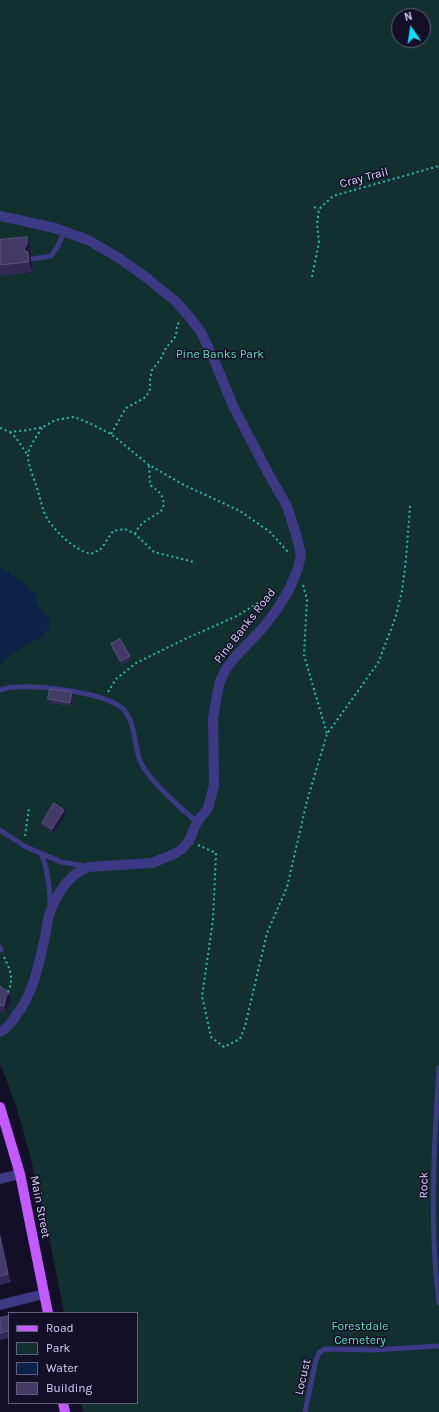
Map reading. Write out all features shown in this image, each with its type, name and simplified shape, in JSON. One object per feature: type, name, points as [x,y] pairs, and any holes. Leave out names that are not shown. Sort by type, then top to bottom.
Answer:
[{"type":"main road","name":"Main Street","points":[[0,1107],[20,1174],[48,1312]]},
{"type":"street","name":"Pine Banks Road","points":[[0,216],[55,228],[88,240],[119,258],[148,278],[175,301],[188,315],[201,332],[233,406],[287,506],[301,556],[289,590],[276,611],[262,630],[236,656],[226,669],[219,684],[213,718],[214,785],[208,808],[197,822],[189,841],[177,853],[152,863],[88,867],[79,870],[72,876],[50,910],[41,955],[28,997],[20,1012],[7,1027],[0,1032]]},
{"type":"street","points":[[0,1179],[20,1174]]},
{"type":"street","points":[[0,1305],[44,1294]]},
{"type":"lane","points":[[32,259],[51,256],[65,232]]},
{"type":"lane","points":[[0,690],[29,686],[82,693],[115,702],[128,714],[140,762],[148,774],[182,809],[197,822]]},
{"type":"lane","points":[[0,830],[24,846],[61,862],[88,867]]},
{"type":"lane","points":[[41,853],[46,867],[50,890],[50,910]]},
{"type":"lane","name":"Rock","points":[[439,1068],[434,1241],[439,1303]]},
{"type":"lane","name":"Locust","points":[[305,1412],[316,1360],[319,1353],[324,1350],[374,1350],[439,1346]]},
{"type":"path","name":"Cray Trail","points":[[318,209],[333,196],[439,166]]},
{"type":"path","points":[[312,276],[319,242],[317,224],[318,209],[314,207]]},
{"type":"path","points":[[111,434],[126,408],[146,397],[150,390],[152,370],[160,360],[166,348],[176,336],[177,325],[183,317],[188,315]]},
{"type":"path","points":[[10,432],[43,427],[55,420],[74,417],[90,423],[111,434],[148,465],[184,485],[240,510],[270,532],[288,551],[298,568],[308,600],[304,655],[327,734]]},
{"type":"path","points":[[28,454],[36,437],[43,427]]},
{"type":"path","points":[[0,428],[10,432],[28,454],[32,475],[44,513],[63,538],[84,552],[92,554],[101,549],[113,532],[125,529],[135,534],[154,552],[194,562]]},
{"type":"path","points":[[135,534],[138,527],[149,518],[157,515],[163,509],[164,501],[159,491],[150,485],[148,465]]},
{"type":"path","points":[[189,841],[216,854],[213,920],[202,996],[211,1037],[224,1047],[240,1039],[245,1026],[267,933],[287,887],[307,801],[327,734],[378,663],[395,619],[402,591],[410,506]]},
{"type":"path","points":[[104,698],[116,679],[136,664],[185,639],[237,616],[275,593]]},
{"type":"path","points":[[24,846],[29,808]]},
{"type":"path","points":[[0,949],[9,967],[12,982],[7,993]]},
{"type":"green space","points":[[0,0],[439,0],[439,1412],[83,1412],[81,1404],[138,1404],[138,1312],[64,1312],[37,1184],[17,1108],[0,1064]]},
{"type":"water","points":[[0,567],[26,585],[35,594],[40,609],[50,620],[49,629],[41,637],[13,653],[0,665]]},
{"type":"building","points":[[27,237],[27,244],[24,249],[28,252],[29,262],[0,265],[0,240]]},
{"type":"building","points":[[120,639],[130,656],[120,661],[111,644]]},
{"type":"building","points":[[50,689],[72,692],[70,703],[48,699]]},
{"type":"building","points":[[54,803],[64,810],[52,829],[42,823]]},
{"type":"building","points":[[0,986],[9,993],[6,996],[4,1006],[0,1005]]},
{"type":"building","points":[[0,1237],[8,1274],[0,1276]]},
{"type":"building","points":[[8,1316],[8,1331],[0,1333],[0,1318]]},
{"type":"park label","name":"Pine Banks Park","points":[[220,355]]},
{"type":"park label","name":"Forestdale Cemetery","points":[[360,1334]]}]
